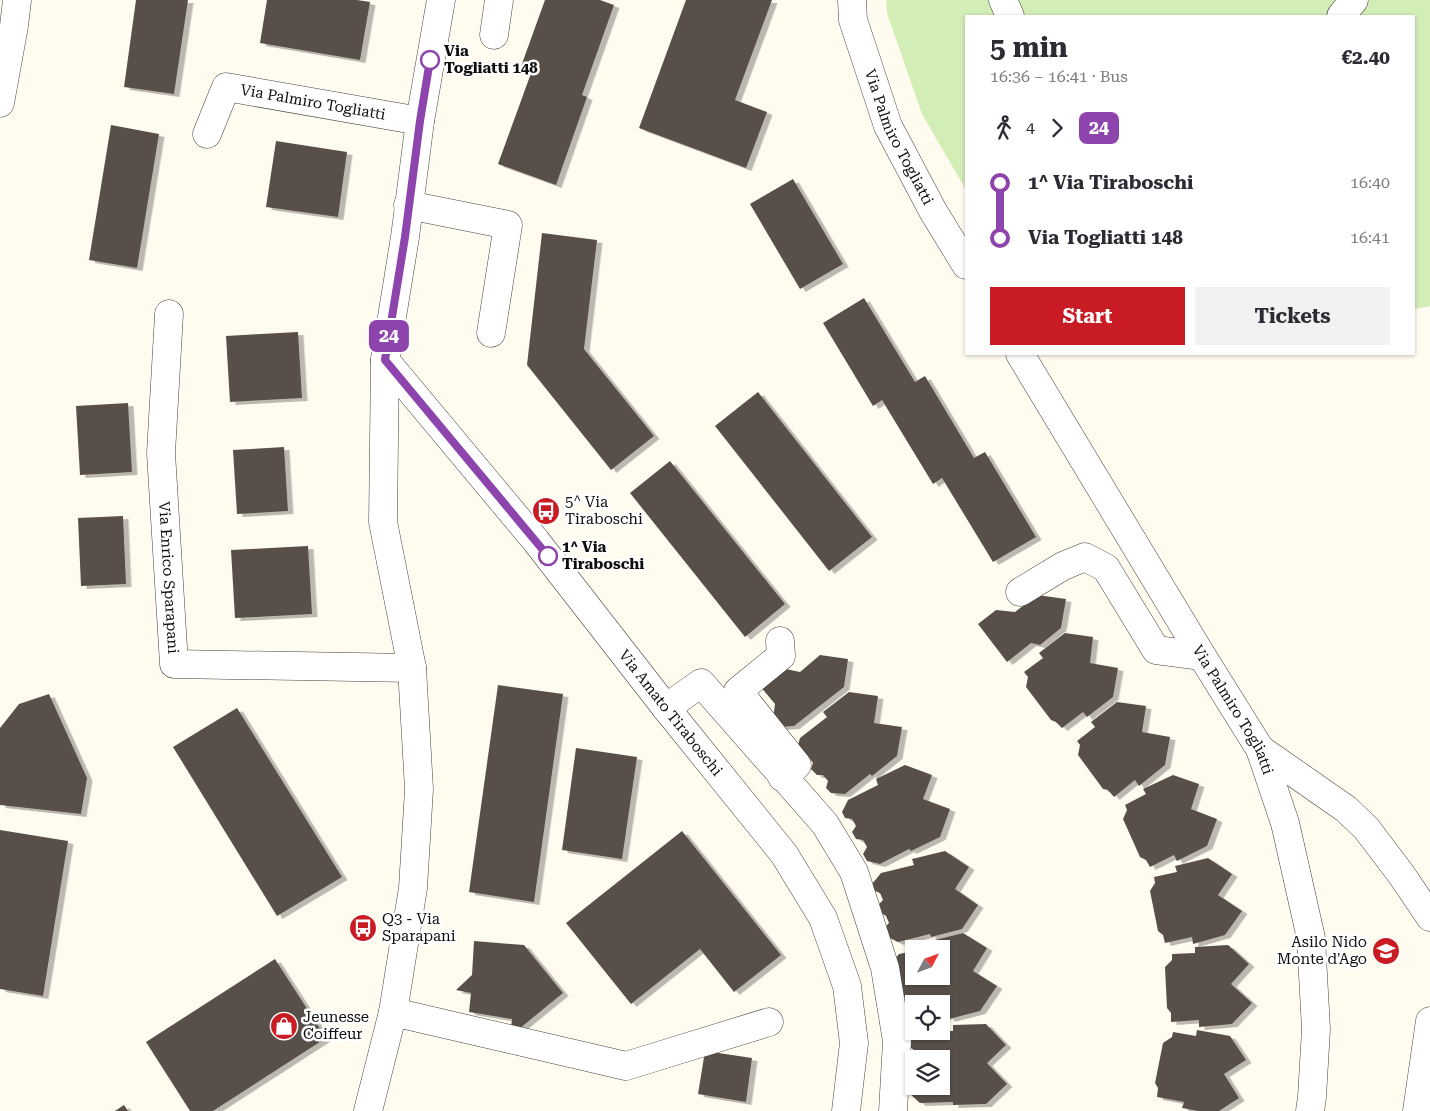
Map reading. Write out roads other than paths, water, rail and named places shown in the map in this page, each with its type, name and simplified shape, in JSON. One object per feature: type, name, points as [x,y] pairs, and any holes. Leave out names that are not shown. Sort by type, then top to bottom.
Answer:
[{"type":"street","points":[[368,1111],[393,1012],[412,888],[419,789],[412,668],[383,522],[385,360],[405,237],[420,121],[441,0]]},
{"type":"street","points":[[494,35],[499,0]]},
{"type":"street","name":"Via Palmiro Togliatti","points":[[852,0],[853,20],[888,126],[965,263]]},
{"type":"street","points":[[1003,0],[1010,15]]},
{"type":"street","points":[[1342,15],[1354,0]]},
{"type":"street","points":[[0,103],[10,24]]},
{"type":"street","name":"Via Palmiro Togliatti","points":[[207,134],[226,87],[420,121]]},
{"type":"street","points":[[408,205],[508,225],[491,333]]},
{"type":"street","name":"Via Enrico Sparapani","points":[[168,314],[161,453],[174,664],[412,668]]},
{"type":"street","name":"Via Palmiro Togliatti","points":[[1021,355],[1260,749],[1285,823],[1311,938],[1316,1029],[1310,1111]]},
{"type":"street","name":"Via Amato Tiraboschi","points":[[385,360],[536,541],[666,708],[784,854],[823,918],[847,986],[854,1043],[846,1111]]},
{"type":"street","points":[[1020,592],[1064,566],[1085,557],[1106,568],[1156,650],[1202,656]]},
{"type":"street","points":[[780,641],[781,656],[738,691],[797,765],[782,777]]},
{"type":"street","points":[[666,708],[702,682],[782,777],[825,824],[854,872],[885,968],[897,1041],[893,1111]]},
{"type":"street","points":[[1260,749],[1346,809],[1366,828],[1401,874],[1430,917]]},
{"type":"street","points":[[393,1012],[626,1066],[769,1022]]},
{"type":"street","points":[[1417,1111],[1430,1021]]},
{"type":"place","name":"Via Togliatti 148","points":[[430,60]]},
{"type":"place","name":"5^ Via Tiraboschi","points":[[546,511]]},
{"type":"place","name":"1^ Via Tiraboschi","points":[[548,556]]},
{"type":"place","name":"Q3 - Via Sparapani","points":[[363,928]]},
{"type":"place","name":"Asilo Nido Monte d'Ago","points":[[1386,951]]},
{"type":"place","name":"Jeunesse Coiffeur","points":[[284,1026]]}]
